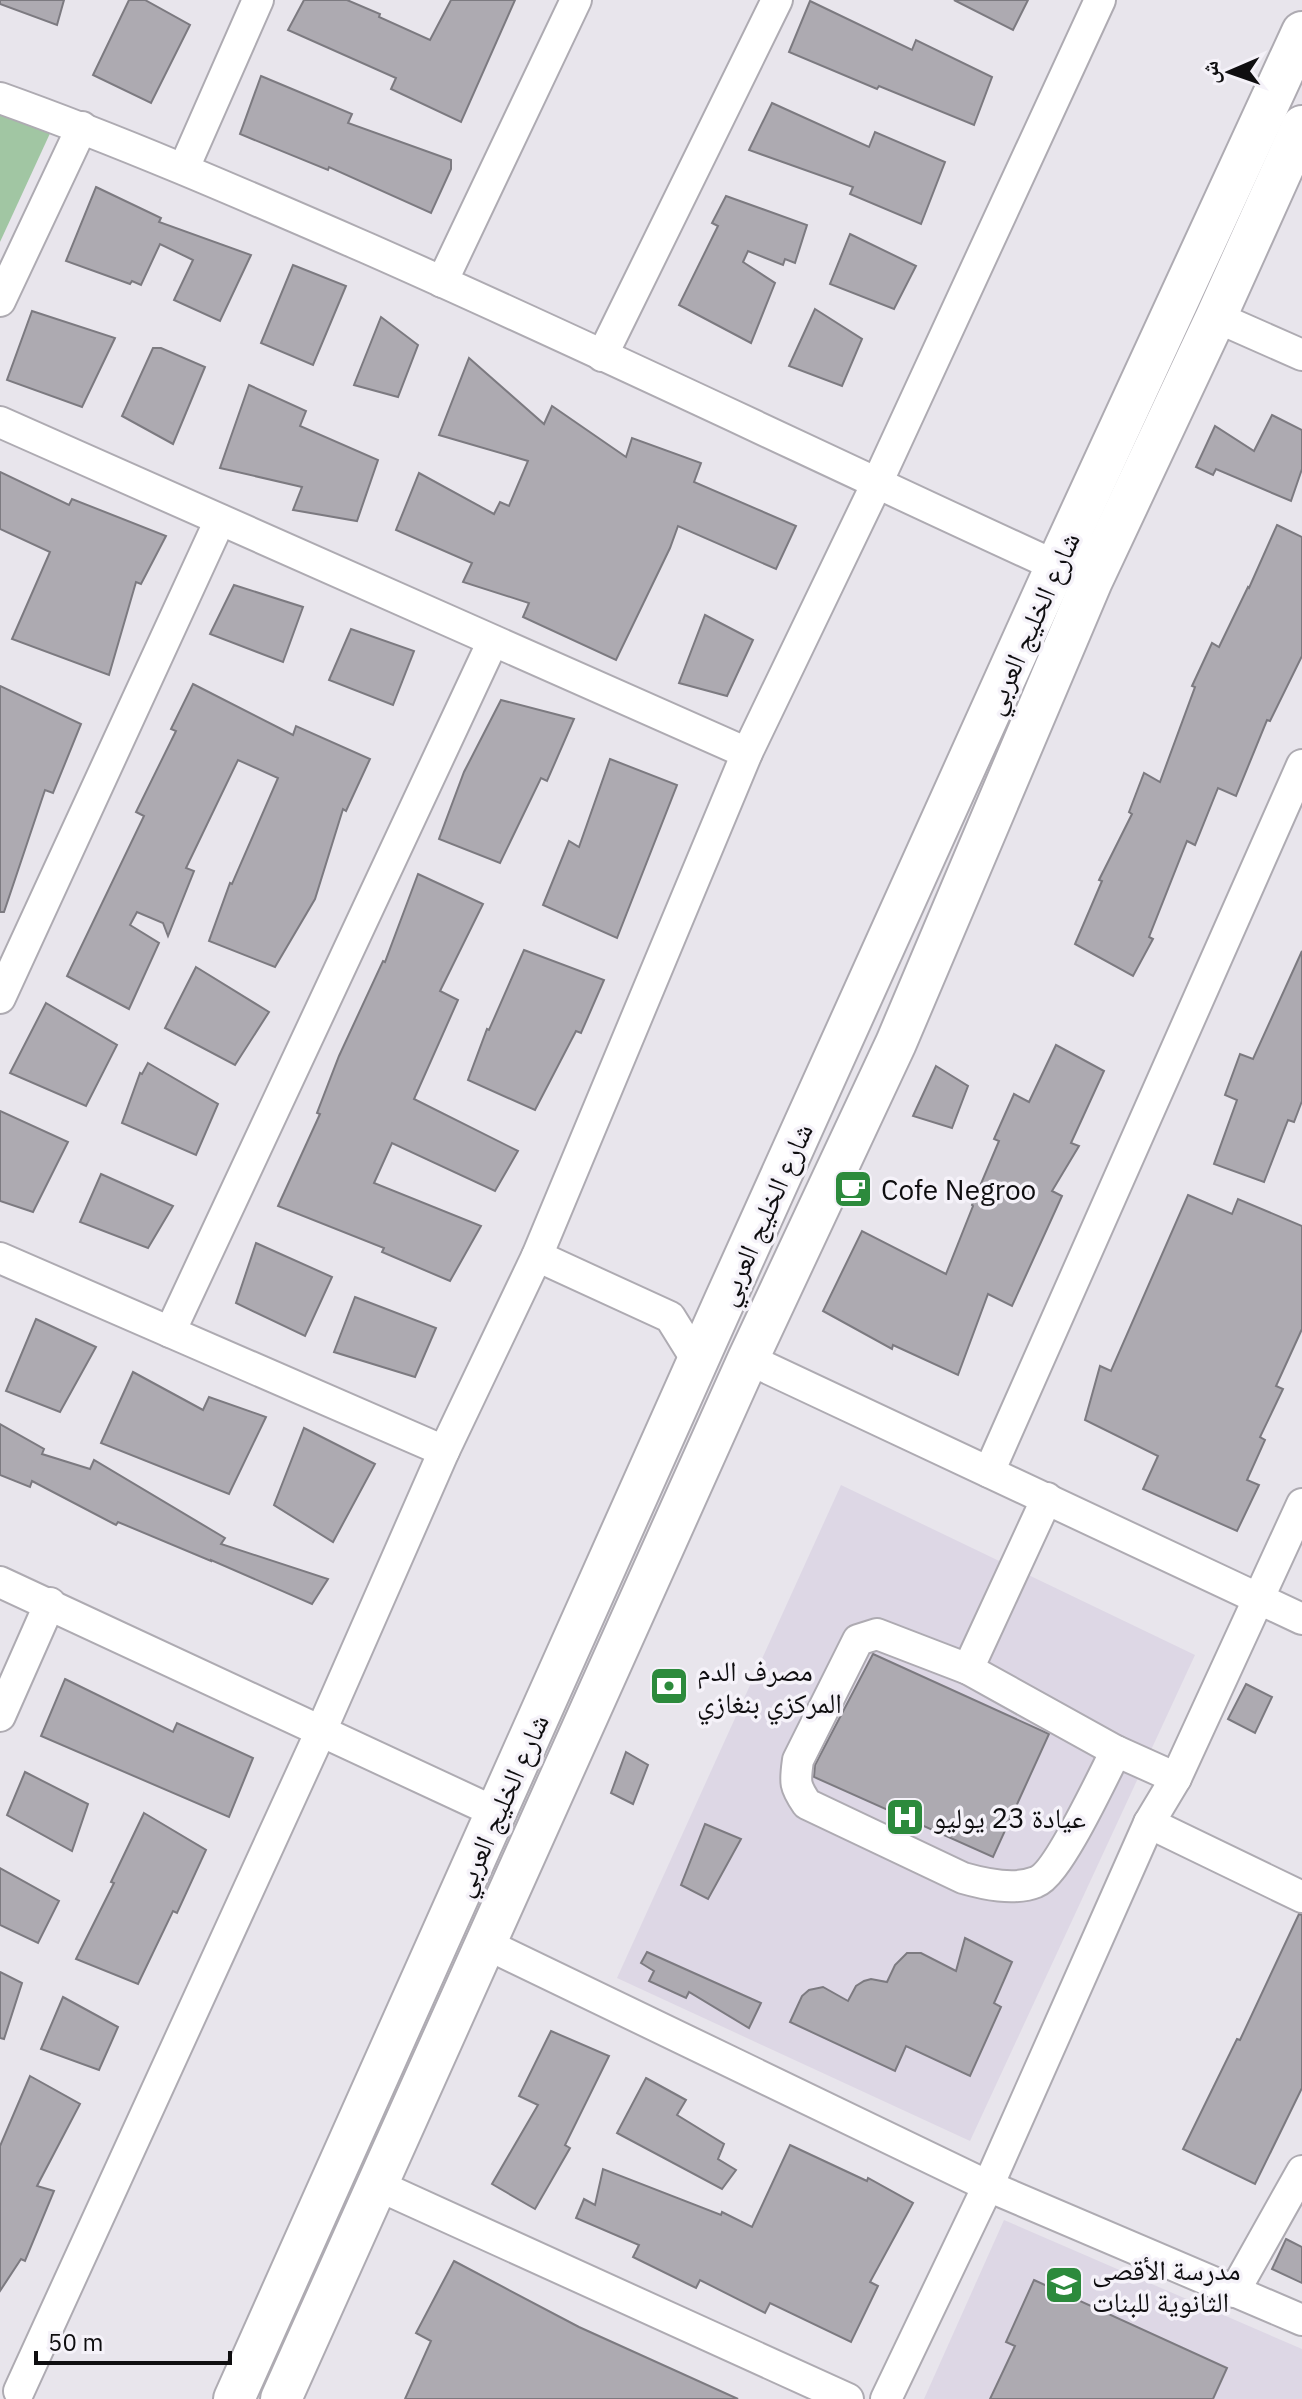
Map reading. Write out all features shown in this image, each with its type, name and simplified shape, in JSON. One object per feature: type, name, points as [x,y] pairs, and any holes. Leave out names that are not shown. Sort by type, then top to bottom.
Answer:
[{"type":"main road","name":"شارع الخليج العربي","points":[[234,2399],[1056,566],[1302,32]]},
{"type":"main road","name":"شارع الخليج العربي","points":[[281,2399],[748,1359],[896,1043],[1092,581],[1302,126]]},
{"type":"main road","points":[[853,1020],[896,1043]]},
{"type":"street","points":[[184,168],[258,0]]},
{"type":"street","points":[[442,282],[576,0]]},
{"type":"street","points":[[602,356],[777,0]]},
{"type":"street","points":[[20,2391],[321,1731],[444,1451],[537,1256],[747,753],[877,483],[1100,0]]},
{"type":"street","points":[[0,98],[184,168],[442,282],[1056,566]]},
{"type":"street","points":[[0,301],[82,127]]},
{"type":"street","points":[[1216,317],[1302,355]]},
{"type":"street","points":[[0,422],[747,753]]},
{"type":"street","points":[[0,998],[220,520]]},
{"type":"street","points":[[170,1332],[493,641]]},
{"type":"street","points":[[989,1472],[1302,765]]},
{"type":"street","points":[[537,1256],[670,1317],[698,1362]]},
{"type":"street","points":[[0,1258],[444,1451]]},
{"type":"street","points":[[670,1317],[724,1302]]},
{"type":"street","points":[[748,1359],[1302,1619]]},
{"type":"street","points":[[968,1669],[1047,1498]]},
{"type":"street","points":[[886,2399],[988,2186],[1149,1823],[1176,1778],[1302,1504]]},
{"type":"street","points":[[0,1582],[497,1813]]},
{"type":"street","points":[[0,1716],[50,1603]]},
{"type":"street","points":[[1116,1751],[1079,1825],[1048,1872],[1037,1882],[1014,1885],[985,1884],[963,1878],[807,1804],[795,1781],[798,1760],[858,1640],[877,1634],[968,1669],[1116,1751],[1176,1778]]},
{"type":"street","points":[[1149,1823],[1302,1897]]},
{"type":"street","points":[[486,1944],[988,2186],[1302,2320]]},
{"type":"street","points":[[1234,2292],[1302,2171]]},
{"type":"street","points":[[377,2185],[848,2399]]},
{"type":"shaded area","name":"عيادة 23 يوليو","points":[[841,1485],[1195,1655],[970,2141],[617,1978]]},
{"type":"shaded area","name":"مدرسة الأقصى الثانوية للبنات","points":[[1004,2220],[1302,2349],[1302,2399],[924,2399]]},
{"type":"green space","points":[[0,110],[52,129],[0,242]]},
{"type":"building","points":[[0,0],[64,0],[57,25],[0,4]]},
{"type":"building","points":[[129,0],[145,0],[190,25],[151,103],[93,75]]},
{"type":"building","points":[[304,0],[347,0],[430,40],[451,0],[515,0],[461,122],[391,89],[396,78],[288,30]]},
{"type":"building","points":[[954,0],[1028,0],[1013,30]]},
{"type":"building","points":[[810,1],[912,50],[916,40],[992,77],[974,125],[789,52]]},
{"type":"building","points":[[261,76],[352,114],[348,123],[451,160],[451,169],[431,213],[329,167],[328,170],[240,134]]},
{"type":"building","points":[[772,103],[869,147],[875,132],[945,162],[921,224],[850,194],[853,187],[749,150]]},
{"type":"building","points":[[96,187],[161,218],[159,222],[251,255],[220,321],[174,300],[193,260],[160,244],[141,285],[132,281],[130,284],[66,261]]},
{"type":"building","points":[[726,196],[807,225],[795,263],[785,259],[783,265],[748,251],[743,262],[775,283],[751,343],[679,305],[718,226],[712,223]]},
{"type":"building","points":[[850,234],[916,266],[894,309],[830,284]]},
{"type":"building","points":[[293,265],[346,286],[313,365],[261,343]]},
{"type":"building","points":[[815,309],[862,339],[842,386],[789,366]]},
{"type":"building","points":[[32,311],[115,338],[82,407],[7,380]]},
{"type":"building","points":[[381,317],[418,345],[398,397],[354,385]]},
{"type":"building","points":[[153,348],[161,348],[205,367],[173,444],[122,416]]},
{"type":"building","points":[[469,358],[544,424],[552,406],[626,457],[632,438],[701,463],[694,482],[796,526],[776,569],[678,526],[616,660],[523,617],[529,603],[463,582],[472,563],[396,530],[419,473],[494,514],[500,502],[509,506],[528,461],[439,435]]},
{"type":"building","points":[[249,385],[306,411],[300,426],[378,460],[357,521],[293,510],[302,487],[220,468]]},
{"type":"building","points":[[1272,415],[1302,430],[1302,469],[1291,501],[1216,469],[1213,475],[1196,467],[1215,426],[1254,451]]},
{"type":"building","points":[[0,472],[69,505],[72,499],[166,536],[141,584],[136,582],[109,675],[12,639],[50,552],[0,529]]},
{"type":"building","points":[[1277,525],[1302,537],[1302,656],[1270,721],[1267,720],[1236,796],[1218,788],[1195,845],[1187,841],[1149,937],[1153,939],[1133,976],[1075,944],[1102,881],[1099,880],[1132,814],[1129,812],[1144,773],[1160,782],[1195,687],[1192,686],[1212,643],[1219,647]]},
{"type":"building","points":[[234,585],[303,607],[283,662],[210,634]]},
{"type":"building","points":[[705,615],[753,640],[727,696],[679,683]]},
{"type":"building","points":[[351,629],[414,651],[393,705],[329,680]]},
{"type":"building","points":[[193,684],[293,735],[296,726],[370,759],[346,811],[343,809],[315,899],[275,967],[209,941],[230,883],[278,778],[238,760],[186,868],[194,871],[168,936],[163,923],[137,912],[130,925],[159,943],[129,1009],[67,976],[144,816],[136,812],[176,731],[171,729]]},
{"type":"building","points":[[0,686],[81,724],[53,793],[45,790],[4,912],[0,912]]},
{"type":"building","points":[[501,700],[574,719],[547,781],[541,778],[500,863],[439,839],[464,772]]},
{"type":"building","points":[[610,759],[677,785],[617,938],[543,905],[569,841],[579,847]]},
{"type":"building","points":[[418,874],[483,904],[440,991],[458,1000],[414,1099],[518,1151],[495,1191],[392,1143],[374,1183],[481,1226],[450,1281],[382,1252],[384,1248],[278,1206],[320,1114],[317,1113],[339,1056],[385,962]]},
{"type":"building","points":[[524,950],[604,980],[581,1033],[576,1031],[535,1110],[468,1080],[487,1029]]},
{"type":"building","points":[[1302,951],[1302,1101],[1294,1122],[1288,1120],[1264,1182],[1214,1164],[1237,1100],[1225,1095],[1240,1054],[1253,1059]]},
{"type":"building","points":[[196,967],[269,1012],[235,1065],[165,1028]]},
{"type":"building","points":[[46,1003],[117,1045],[86,1106],[10,1073]]},
{"type":"building","points":[[1056,1045],[1104,1071],[1071,1143],[1079,1146],[1052,1191],[1062,1196],[1012,1306],[988,1294],[958,1375],[893,1345],[892,1349],[823,1311],[862,1231],[946,1274],[999,1141],[994,1139],[1014,1094],[1029,1102]]},
{"type":"building","points":[[148,1063],[218,1104],[196,1155],[122,1123],[140,1073]]},
{"type":"building","points":[[936,1066],[968,1086],[952,1128],[913,1116]]},
{"type":"building","points":[[0,1111],[68,1142],[33,1212],[0,1201]]},
{"type":"building","points":[[101,1174],[173,1206],[148,1248],[80,1222]]},
{"type":"building","points":[[1188,1195],[1232,1214],[1238,1199],[1302,1226],[1302,1329],[1276,1386],[1283,1389],[1260,1437],[1265,1440],[1247,1480],[1259,1485],[1237,1531],[1143,1489],[1158,1456],[1085,1420],[1100,1366],[1111,1371]]},
{"type":"building","points":[[256,1243],[332,1277],[305,1336],[236,1303]]},
{"type":"building","points":[[355,1297],[436,1328],[415,1377],[334,1352]]},
{"type":"building","points":[[36,1319],[96,1347],[60,1412],[6,1391]]},
{"type":"building","points":[[133,1372],[203,1410],[209,1397],[266,1417],[229,1494],[101,1443]]},
{"type":"building","points":[[0,1424],[44,1449],[42,1454],[90,1469],[94,1460],[225,1538],[221,1544],[328,1579],[312,1604],[118,1522],[116,1525],[32,1481],[30,1487],[0,1475]]},
{"type":"building","points":[[304,1428],[375,1464],[333,1542],[274,1505]]},
{"type":"building","points":[[873,1654],[1049,1734],[993,1857],[814,1777],[815,1765]]},
{"type":"building","points":[[65,1679],[173,1732],[177,1723],[253,1758],[229,1817],[41,1736]]},
{"type":"building","points":[[1246,1684],[1272,1697],[1255,1733],[1228,1719]]},
{"type":"building","points":[[626,1752],[648,1765],[633,1804],[611,1793]]},
{"type":"building","points":[[25,1772],[88,1804],[72,1851],[7,1815]]},
{"type":"building","points":[[144,1813],[206,1850],[177,1913],[173,1911],[138,1984],[76,1959]]},
{"type":"building","points":[[705,1824],[741,1839],[708,1899],[681,1885]]},
{"type":"building","points":[[0,1868],[59,1901],[38,1943],[0,1925]]},
{"type":"building","points":[[1299,1914],[1302,1915],[1302,2088],[1255,2184],[1183,2149],[1237,2039],[1240,2040]]},
{"type":"building","points":[[965,1938],[1012,1962],[994,2003],[1001,2007],[970,2076],[906,2046],[895,2071],[790,2022],[802,1996],[809,1990],[823,1987],[848,2001],[856,1986],[864,1981],[887,1982],[895,1965],[907,1953],[921,1953],[956,1971]]},
{"type":"building","points":[[647,1952],[761,2003],[749,2028],[689,1992],[686,1998],[649,1981],[654,1971],[641,1963]]},
{"type":"building","points":[[0,1972],[22,1983],[4,2039],[0,2038]]},
{"type":"building","points":[[63,1997],[118,2027],[99,2070],[41,2049]]},
{"type":"building","points":[[551,2031],[609,2056],[565,2145],[570,2148],[535,2209],[492,2184],[538,2105],[519,2096]]},
{"type":"building","points":[[30,2076],[80,2104],[37,2186],[54,2191],[25,2261],[21,2259],[0,2291],[0,2146]]},
{"type":"building","points":[[646,2078],[686,2100],[677,2115],[724,2144],[718,2159],[736,2170],[722,2189],[617,2133]]},
{"type":"building","points":[[790,2145],[867,2181],[868,2178],[913,2203],[870,2282],[878,2286],[851,2342],[770,2303],[765,2313],[700,2280],[696,2288],[633,2257],[639,2245],[576,2218],[584,2199],[595,2205],[603,2169],[721,2215],[722,2212],[752,2227]]},
{"type":"building","points":[[1286,2239],[1302,2247],[1302,2283],[1272,2269]]},
{"type":"building","points":[[454,2261],[579,2327],[738,2399],[405,2399],[431,2341],[416,2333]]},
{"type":"building","points":[[1034,2280],[1227,2368],[1213,2399],[990,2399],[1015,2346],[1006,2342]]},
{"type":"place","name":"Cofe Negroo","points":[[853,1189]]},
{"type":"place","name":"مصرف الدم المركزي بنغازي","points":[[669,1686]]},
{"type":"place","name":"عيادة 23 يوليو","points":[[905,1817]]},
{"type":"place","name":"مدرسة الأقصى الثانوية للبنات","points":[[1064,2285]]}]
